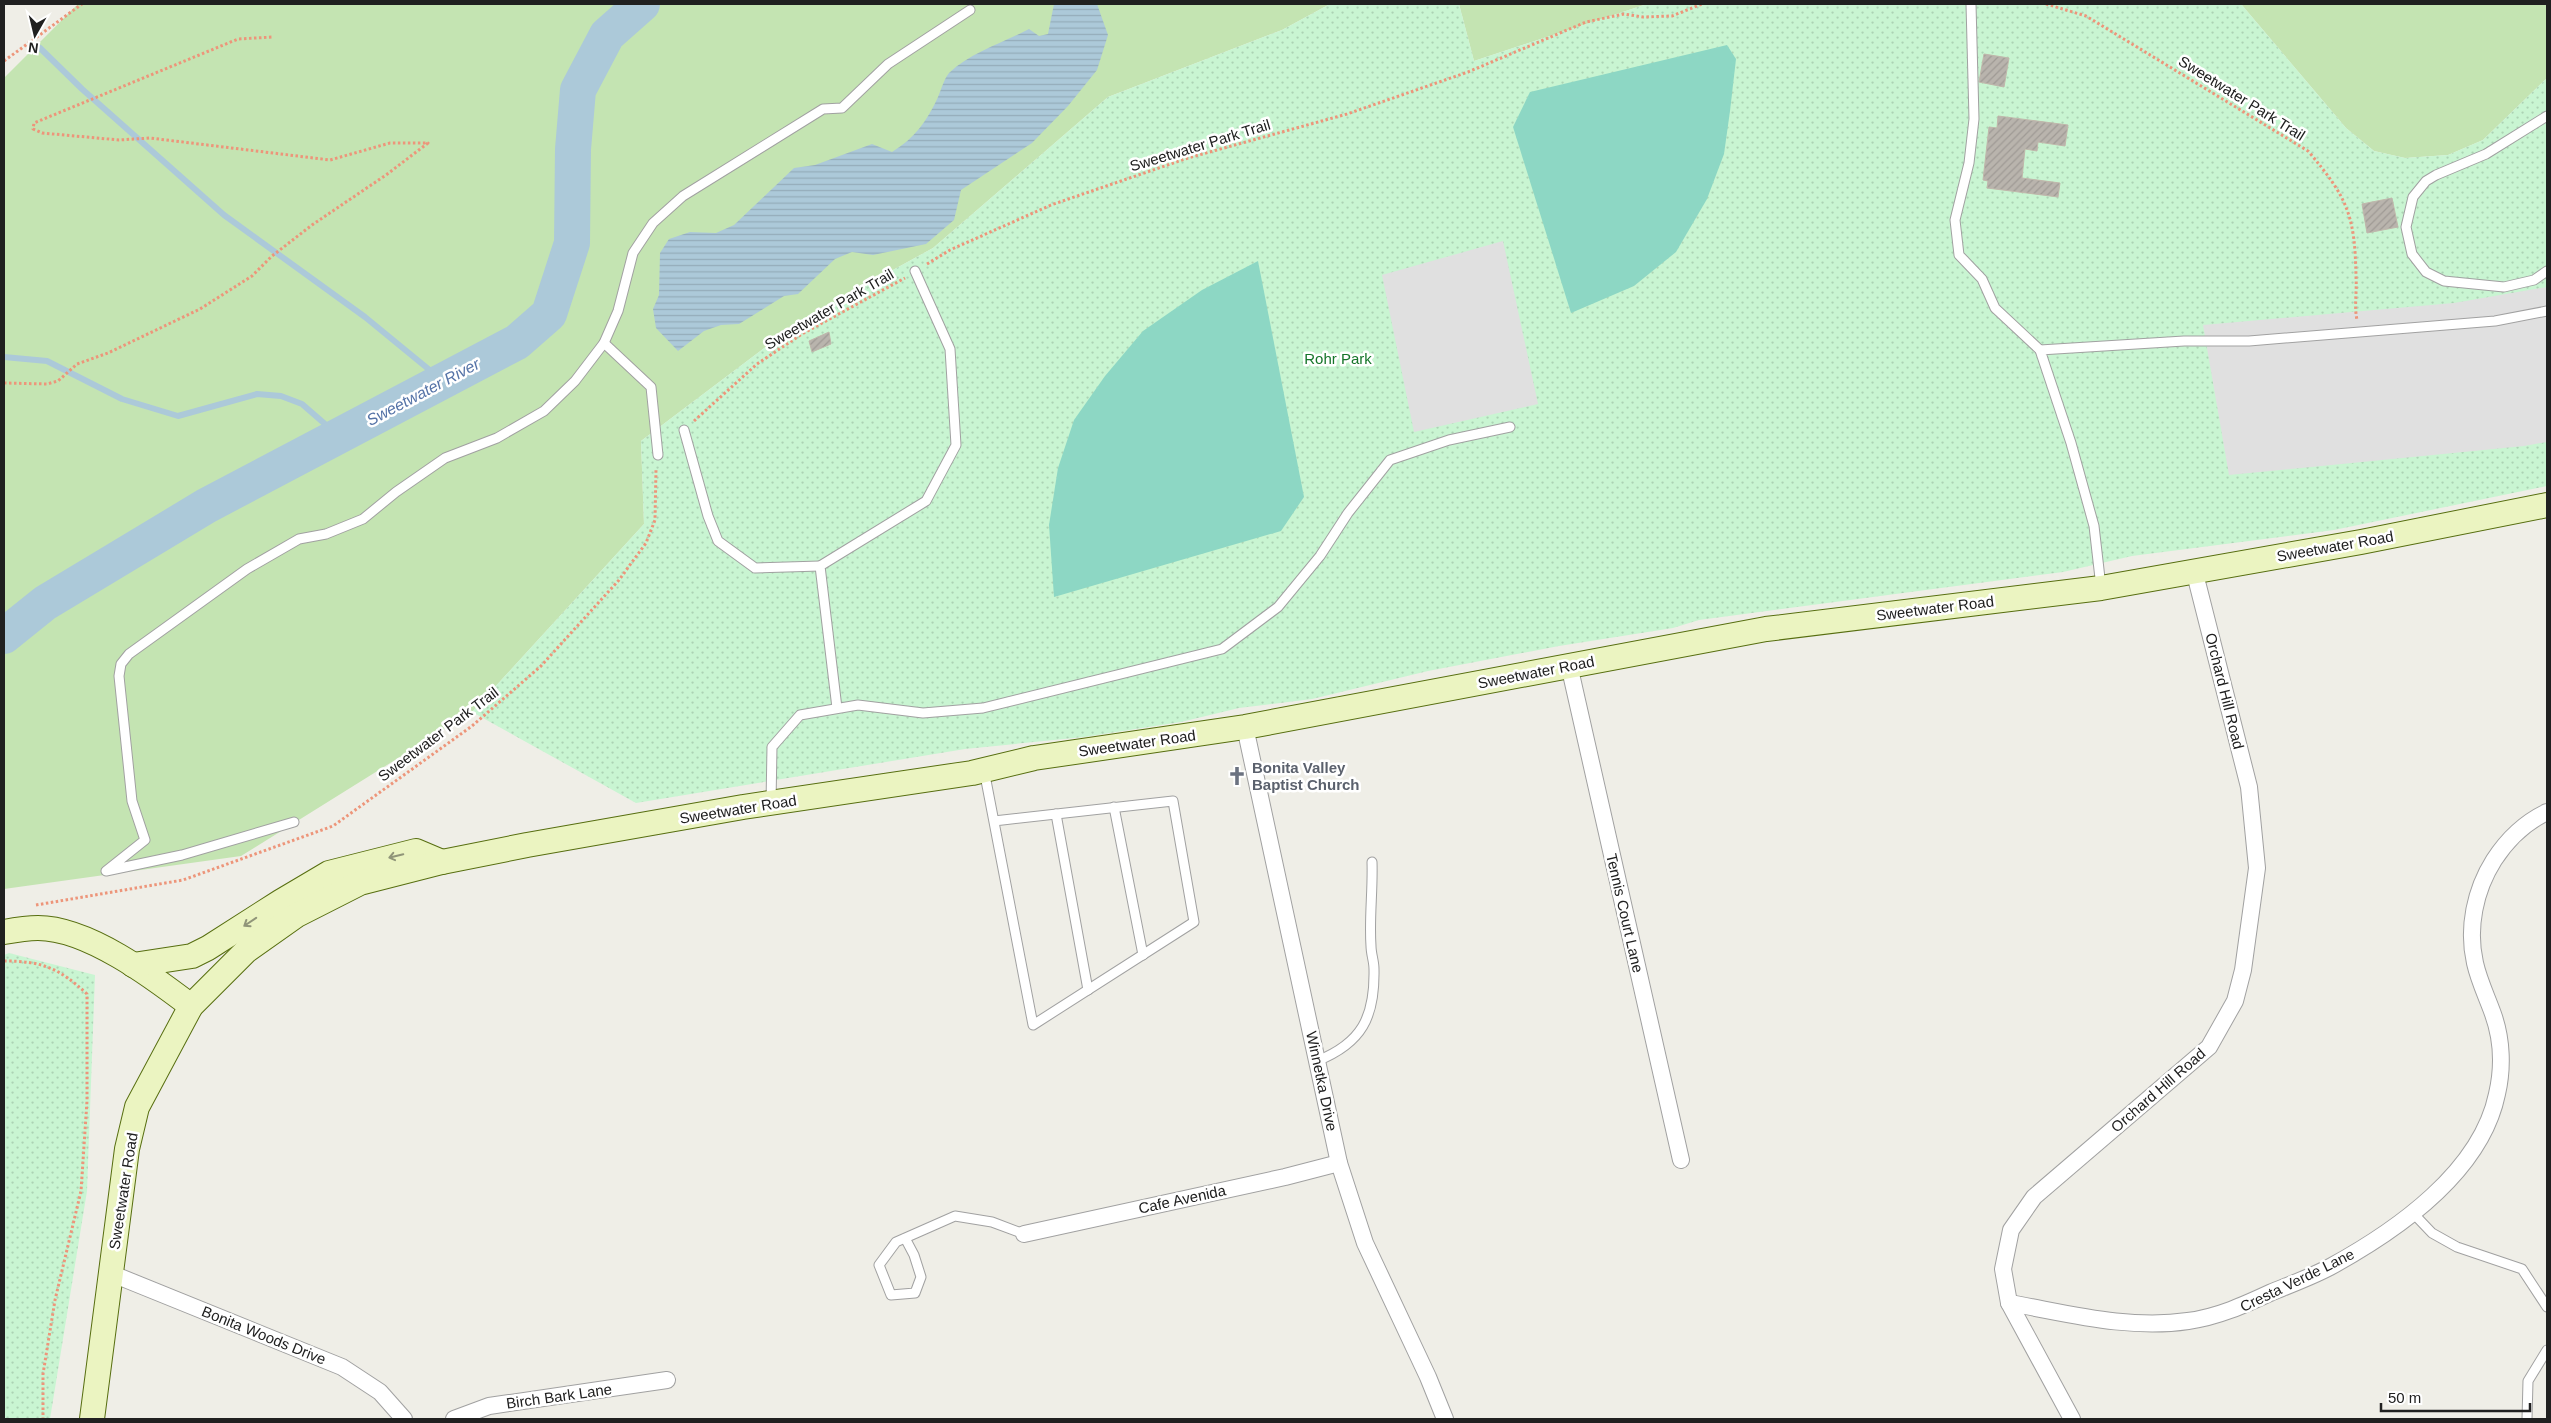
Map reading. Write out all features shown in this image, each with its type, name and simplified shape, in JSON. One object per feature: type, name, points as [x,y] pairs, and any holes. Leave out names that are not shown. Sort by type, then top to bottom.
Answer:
[{"type":"main road","name":"Sweetwater Road","points":[[92,1419],[127,1149],[137,1107],[191,1006],[246,952],[297,915],[360,883],[442,862],[771,803],[984,770],[1034,758],[1245,727],[1766,629],[2102,588],[2194,570],[2361,542],[2547,505]]},
{"type":"main road","points":[[133,965],[180,959],[208,948],[329,873],[416,851],[442,862]]},
{"type":"main road","points":[[4,932],[40,928],[83,938],[133,965],[191,1006]]},
{"type":"street","name":"Orchard Hill Road","points":[[2072,1419],[2009,1303],[2003,1269],[2011,1230],[2034,1197],[2208,1047],[2234,1001],[2243,970],[2257,868],[2249,787],[2194,570]]},
{"type":"street","name":"Tennis Court Lane","points":[[1569,665],[1681,1160]]},
{"type":"street","name":"Winnetka Drive","points":[[1245,727],[1339,1163],[1365,1243],[1428,1377],[1445,1419]]},
{"type":"street","name":"Cresta Verde Lane","points":[[2009,1303],[2143,1324],[2180,1322],[2210,1317],[2251,1303],[2328,1268],[2360,1250],[2412,1212],[2465,1162],[2484,1132],[2492,1112],[2500,1074],[2500,1055],[2494,1017],[2474,962],[2472,924],[2475,905],[2484,877],[2499,852],[2527,825],[2547,812]]},
{"type":"street","name":"Cafe Avenida","points":[[1024,1234],[1285,1177],[1339,1163]]},
{"type":"street","name":"Bonita Woods Drive","points":[[110,1273],[342,1367],[380,1392],[404,1419]]},
{"type":"street","name":"Birch Bark Lane","points":[[454,1419],[489,1406],[667,1380]]},
{"type":"lane","points":[[1971,4],[1974,119],[1968,163],[1955,220],[1959,254],[1982,279],[1995,308],[2040,350],[2071,443],[2094,526],[2102,588]]},
{"type":"lane","points":[[294,822],[182,855],[106,871],[145,840],[131,791],[119,676],[121,664],[129,654],[247,569],[299,539],[326,534],[363,519],[396,492],[445,458],[497,438],[544,411],[575,381],[604,343],[618,311],[634,253],[659,218],[683,196],[823,109],[842,108],[888,64],[970,10]]},
{"type":"lane","points":[[2547,116],[2486,154],[2426,181],[2413,197],[2406,227],[2412,254],[2426,272],[2444,281],[2504,287],[2534,280],[2547,271]]},
{"type":"lane","points":[[684,430],[708,516],[718,541],[755,568],[820,566],[926,502],[956,445],[950,349],[915,271]]},
{"type":"lane","points":[[2040,350],[2184,341],[2249,341],[2360,330],[2495,321],[2547,311]]},
{"type":"lane","points":[[604,343],[651,387],[658,455]]},
{"type":"lane","points":[[771,803],[772,747],[800,715],[858,705],[923,713],[983,708],[1222,649],[1278,607],[1320,556],[1348,513],[1390,460],[1449,440],[1510,428]]},
{"type":"lane","points":[[820,566],[837,708]]},
{"type":"lane","points":[[984,770],[1033,1025],[1194,922],[1173,801],[994,821]]},
{"type":"lane","points":[[1114,807],[1143,955]]},
{"type":"lane","points":[[1056,814],[1088,990]]},
{"type":"lane","points":[[1318,1061],[1340,1052],[1359,1033],[1368,1018],[1374,968],[1371,947],[1372,862]]},
{"type":"lane","points":[[2412,1212],[2432,1233],[2457,1247],[2522,1268],[2547,1307]]},
{"type":"lane","points":[[905,1238],[914,1255],[921,1277],[915,1293],[891,1295],[879,1265],[896,1242],[905,1238],[955,1216],[992,1222],[1024,1234]]},
{"type":"lane","points":[[2528,1419],[2528,1381],[2547,1350]]},
{"type":"path","points":[[4,61],[82,4]]},
{"type":"path","name":"Sweetwater Park Trail","points":[[684,430],[757,364],[802,334],[950,250],[1051,205],[1188,158],[1347,114],[1468,72],[1586,22],[1624,14],[1643,17],[1672,16],[1702,4]]},
{"type":"path","name":"Sweetwater Park Trail","points":[[2046,4],[2086,16],[2308,151],[2331,178],[2344,200],[2354,227],[2355,310],[2360,330]]},
{"type":"path","points":[[4,383],[47,384],[66,376],[72,368],[200,309],[252,276],[272,256],[428,143],[390,143],[330,160],[150,138],[122,140],[42,133],[33,129],[34,123],[238,39],[273,37]]},
{"type":"path","name":"Sweetwater Park Trail","points":[[32,906],[182,880],[333,826],[464,732],[541,666],[619,580],[646,543],[655,520],[658,455]]},
{"type":"path","points":[[4,961],[40,964],[66,975],[86,994],[88,1006],[87,1101],[81,1191],[54,1300],[42,1374],[43,1419]]},
{"type":"green space","points":[[78,4],[1330,4],[1282,30],[1108,97],[933,248],[800,321],[641,441],[644,524],[472,712],[241,856],[4,889],[4,78]]},
{"type":"green space","name":"Rohr Park","points":[[1330,4],[1459,4],[1474,61],[1647,4],[2241,4],[2346,128],[2374,151],[2405,158],[2448,155],[2483,140],[2547,78],[2547,486],[2334,530],[2132,556],[2063,572],[1699,620],[1673,628],[1559,646],[1428,671],[1312,699],[1239,708],[1181,722],[1084,737],[965,749],[636,803],[472,712],[644,524],[641,441],[800,321],[933,248],[1108,97],[1282,30]]},
{"type":"green space","points":[[1459,4],[1647,4],[1474,61]]},
{"type":"green space","points":[[2241,4],[2547,4],[2547,78],[2483,140],[2448,155],[2405,158],[2374,151],[2346,128]]},
{"type":"green space","points":[[1727,45],[1736,59],[1730,111],[1724,154],[1707,199],[1676,252],[1634,286],[1571,313],[1513,127],[1530,92]]},
{"type":"green space","points":[[1258,261],[1304,497],[1281,531],[1054,597],[1049,525],[1058,468],[1074,420],[1105,376],[1143,331],[1202,290]]},
{"type":"green space","points":[[9,953],[95,975],[87,1191],[50,1419],[4,1419],[4,955]]},
{"type":"shaded area","points":[[1503,241],[1538,404],[1414,432],[1382,275]]},
{"type":"shaded area","points":[[2547,287],[2547,442],[2524,446],[2229,475],[2203,325],[2454,303]]},
{"type":"water","points":[[1054,4],[1097,4],[1108,35],[1097,70],[1068,106],[1032,143],[961,190],[954,220],[926,244],[873,255],[852,252],[835,259],[798,294],[784,296],[739,324],[721,325],[704,331],[678,351],[656,328],[653,309],[659,295],[660,253],[669,239],[690,232],[716,233],[734,225],[794,168],[815,165],[872,144],[892,152],[914,135],[925,121],[949,73],[967,59],[1029,29],[1039,36],[1048,34]]},
{"type":"building","points":[[1984,54],[2009,58],[2004,87],[1979,82]]},
{"type":"building","points":[[1998,116],[2068,125],[2065,146],[2038,142],[2037,151],[2025,149],[2022,178],[2060,183],[2058,197],[1987,188],[1988,181],[1983,180],[1989,127],[1997,128]]},
{"type":"building","points":[[2392,198],[2398,227],[2367,233],[2362,204]]},
{"type":"building","points":[[829,332],[831,344],[812,352],[809,341]]},
{"type":"waterway","name":"Sweetwater River","points":[[4,636],[45,603],[206,506],[517,342],[549,314],[572,243],[573,149],[578,90],[607,35],[642,4]]},
{"type":"waterway","points":[[40,48],[82,89],[224,215],[365,317],[443,381]]},
{"type":"waterway","points":[[4,357],[47,361],[122,399],[178,416],[257,394],[281,396],[302,404],[325,424],[332,439]]},
{"type":"place","name":"Bonita Valley Baptist Church","points":[[1237,776]]}]
